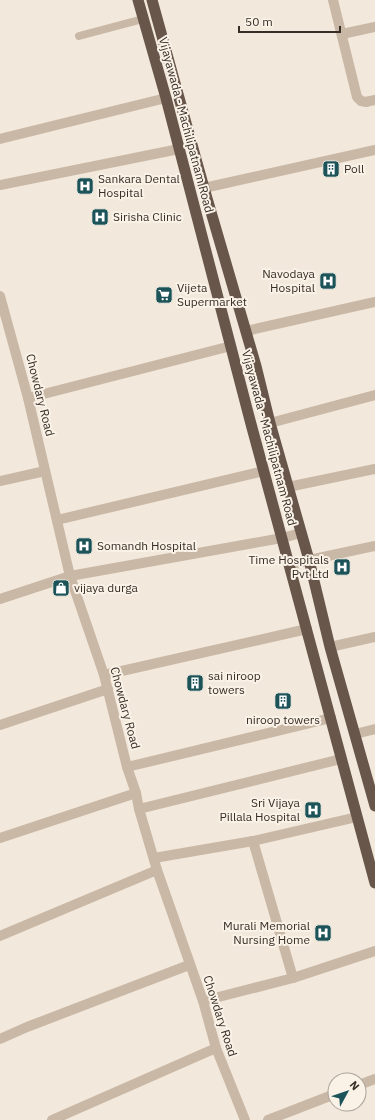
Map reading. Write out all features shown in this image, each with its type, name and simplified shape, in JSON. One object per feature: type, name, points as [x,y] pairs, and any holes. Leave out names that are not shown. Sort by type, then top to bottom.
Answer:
[{"type":"highway","name":"Vijayawada - Machilipatnam Road","points":[[138,0],[166,98],[230,346],[375,883]]},
{"type":"highway","name":"Vijayawada - Machilipatnam Road","points":[[152,0],[204,188],[246,331],[270,423],[309,560],[330,647],[375,806]]},
{"type":"street","points":[[333,0],[357,97],[361,101],[366,102],[375,100]]},
{"type":"street","points":[[342,34],[375,27]]},
{"type":"street","points":[[0,139],[166,98]]},
{"type":"street","points":[[0,185],[179,149]]},
{"type":"street","points":[[204,188],[375,150]]},
{"type":"street","name":"Chowdary Road","points":[[0,296],[28,398],[70,576],[104,675],[127,767],[136,793],[139,809],[157,870],[189,965],[203,1001],[216,1048],[245,1120]]},
{"type":"street","points":[[246,331],[375,302]]},
{"type":"street","points":[[28,398],[230,346]]},
{"type":"street","points":[[270,423],[375,395]]},
{"type":"street","points":[[288,487],[375,469]]},
{"type":"street","points":[[0,482],[45,471]]},
{"type":"street","points":[[57,520],[264,471]]},
{"type":"street","points":[[0,599],[70,576],[301,534]]},
{"type":"street","points":[[290,566],[309,560],[375,546]]},
{"type":"street","points":[[104,675],[306,629]]},
{"type":"street","points":[[330,647],[375,637]]},
{"type":"street","points":[[0,724],[108,690]]},
{"type":"street","points":[[127,767],[331,718]]},
{"type":"street","points":[[355,734],[375,729]]},
{"type":"street","points":[[139,809],[341,759]]},
{"type":"street","points":[[0,838],[136,793]]},
{"type":"street","points":[[154,858],[253,841],[357,817]]},
{"type":"street","points":[[253,841],[293,978]]},
{"type":"street","points":[[0,936],[157,870]]},
{"type":"street","points":[[203,1001],[293,978],[375,951]]},
{"type":"street","points":[[0,1039],[34,1024],[189,965]]},
{"type":"street","points":[[52,1120],[216,1048]]},
{"type":"street","points":[[268,1120],[327,1097]]},
{"type":"lane","points":[[79,36],[143,19]]},
{"type":"place","name":"Poll","points":[[331,169]]},
{"type":"place","name":"Sankara Dental Hospital","points":[[85,186]]},
{"type":"place","name":"Sirisha Clinic","points":[[100,217]]},
{"type":"place","name":"Navodaya Hospital","points":[[328,281]]},
{"type":"place","name":"Vijeta Supermarket","points":[[164,295]]},
{"type":"place","name":"Somandh Hospital","points":[[84,546]]},
{"type":"place","name":"Time Hospitals Pvt Ltd","points":[[342,567]]},
{"type":"place","name":"vijaya durga","points":[[61,588]]},
{"type":"place","name":"sai niroop towers","points":[[195,683]]},
{"type":"place","name":"niroop towers","points":[[283,701]]},
{"type":"place","name":"Sri Vijaya Pillala Hospital","points":[[313,810]]},
{"type":"place","name":"Murali Memorial Nursing Home","points":[[323,933]]}]
